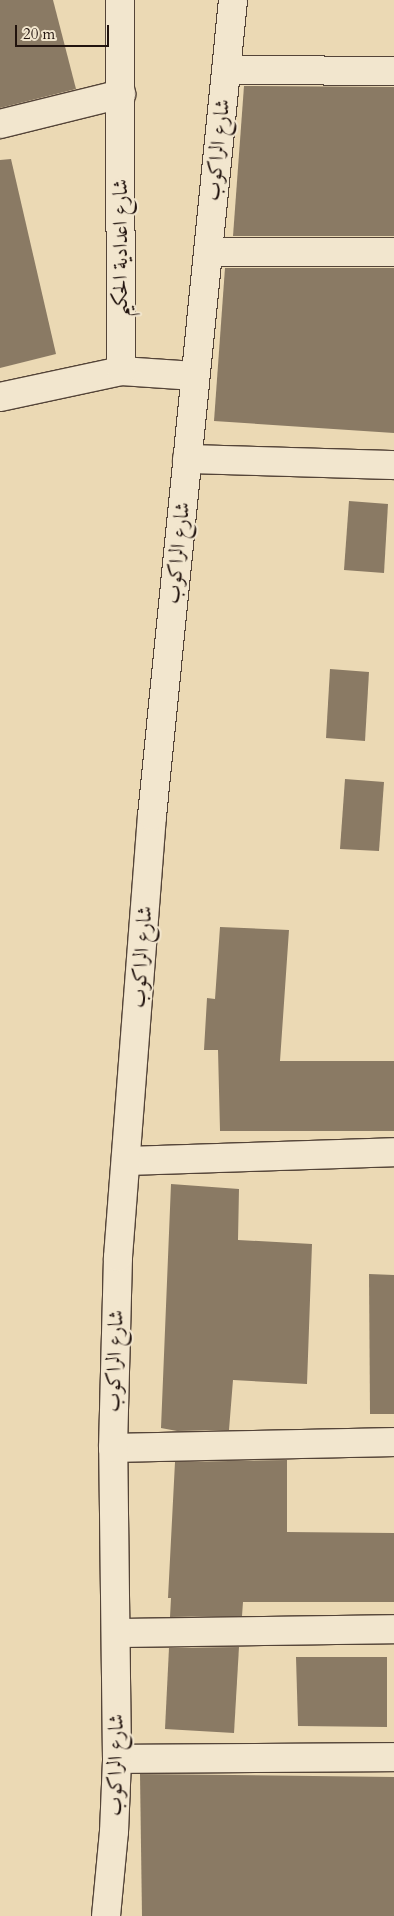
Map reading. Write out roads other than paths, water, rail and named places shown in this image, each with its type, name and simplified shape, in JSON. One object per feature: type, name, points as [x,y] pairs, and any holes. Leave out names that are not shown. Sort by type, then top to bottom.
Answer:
[{"type":"street","name":"شارع اعدادية الحكيم","points":[[120,0],[122,371]]},
{"type":"street","name":"شارع الراكوب","points":[[106,1916],[117,1759],[113,1448],[118,1257],[152,816],[233,0]]},
{"type":"street","points":[[226,70],[394,71]]},
{"type":"street","points":[[0,124],[121,94]]},
{"type":"street","points":[[208,252],[394,252]]},
{"type":"street","points":[[0,397],[122,371],[195,376]]},
{"type":"street","points":[[187,459],[394,464]]},
{"type":"street","points":[[126,1161],[394,1152]]},
{"type":"street","points":[[113,1448],[394,1442]]},
{"type":"street","points":[[116,1633],[394,1629]]},
{"type":"street","points":[[117,1759],[394,1757]]}]
